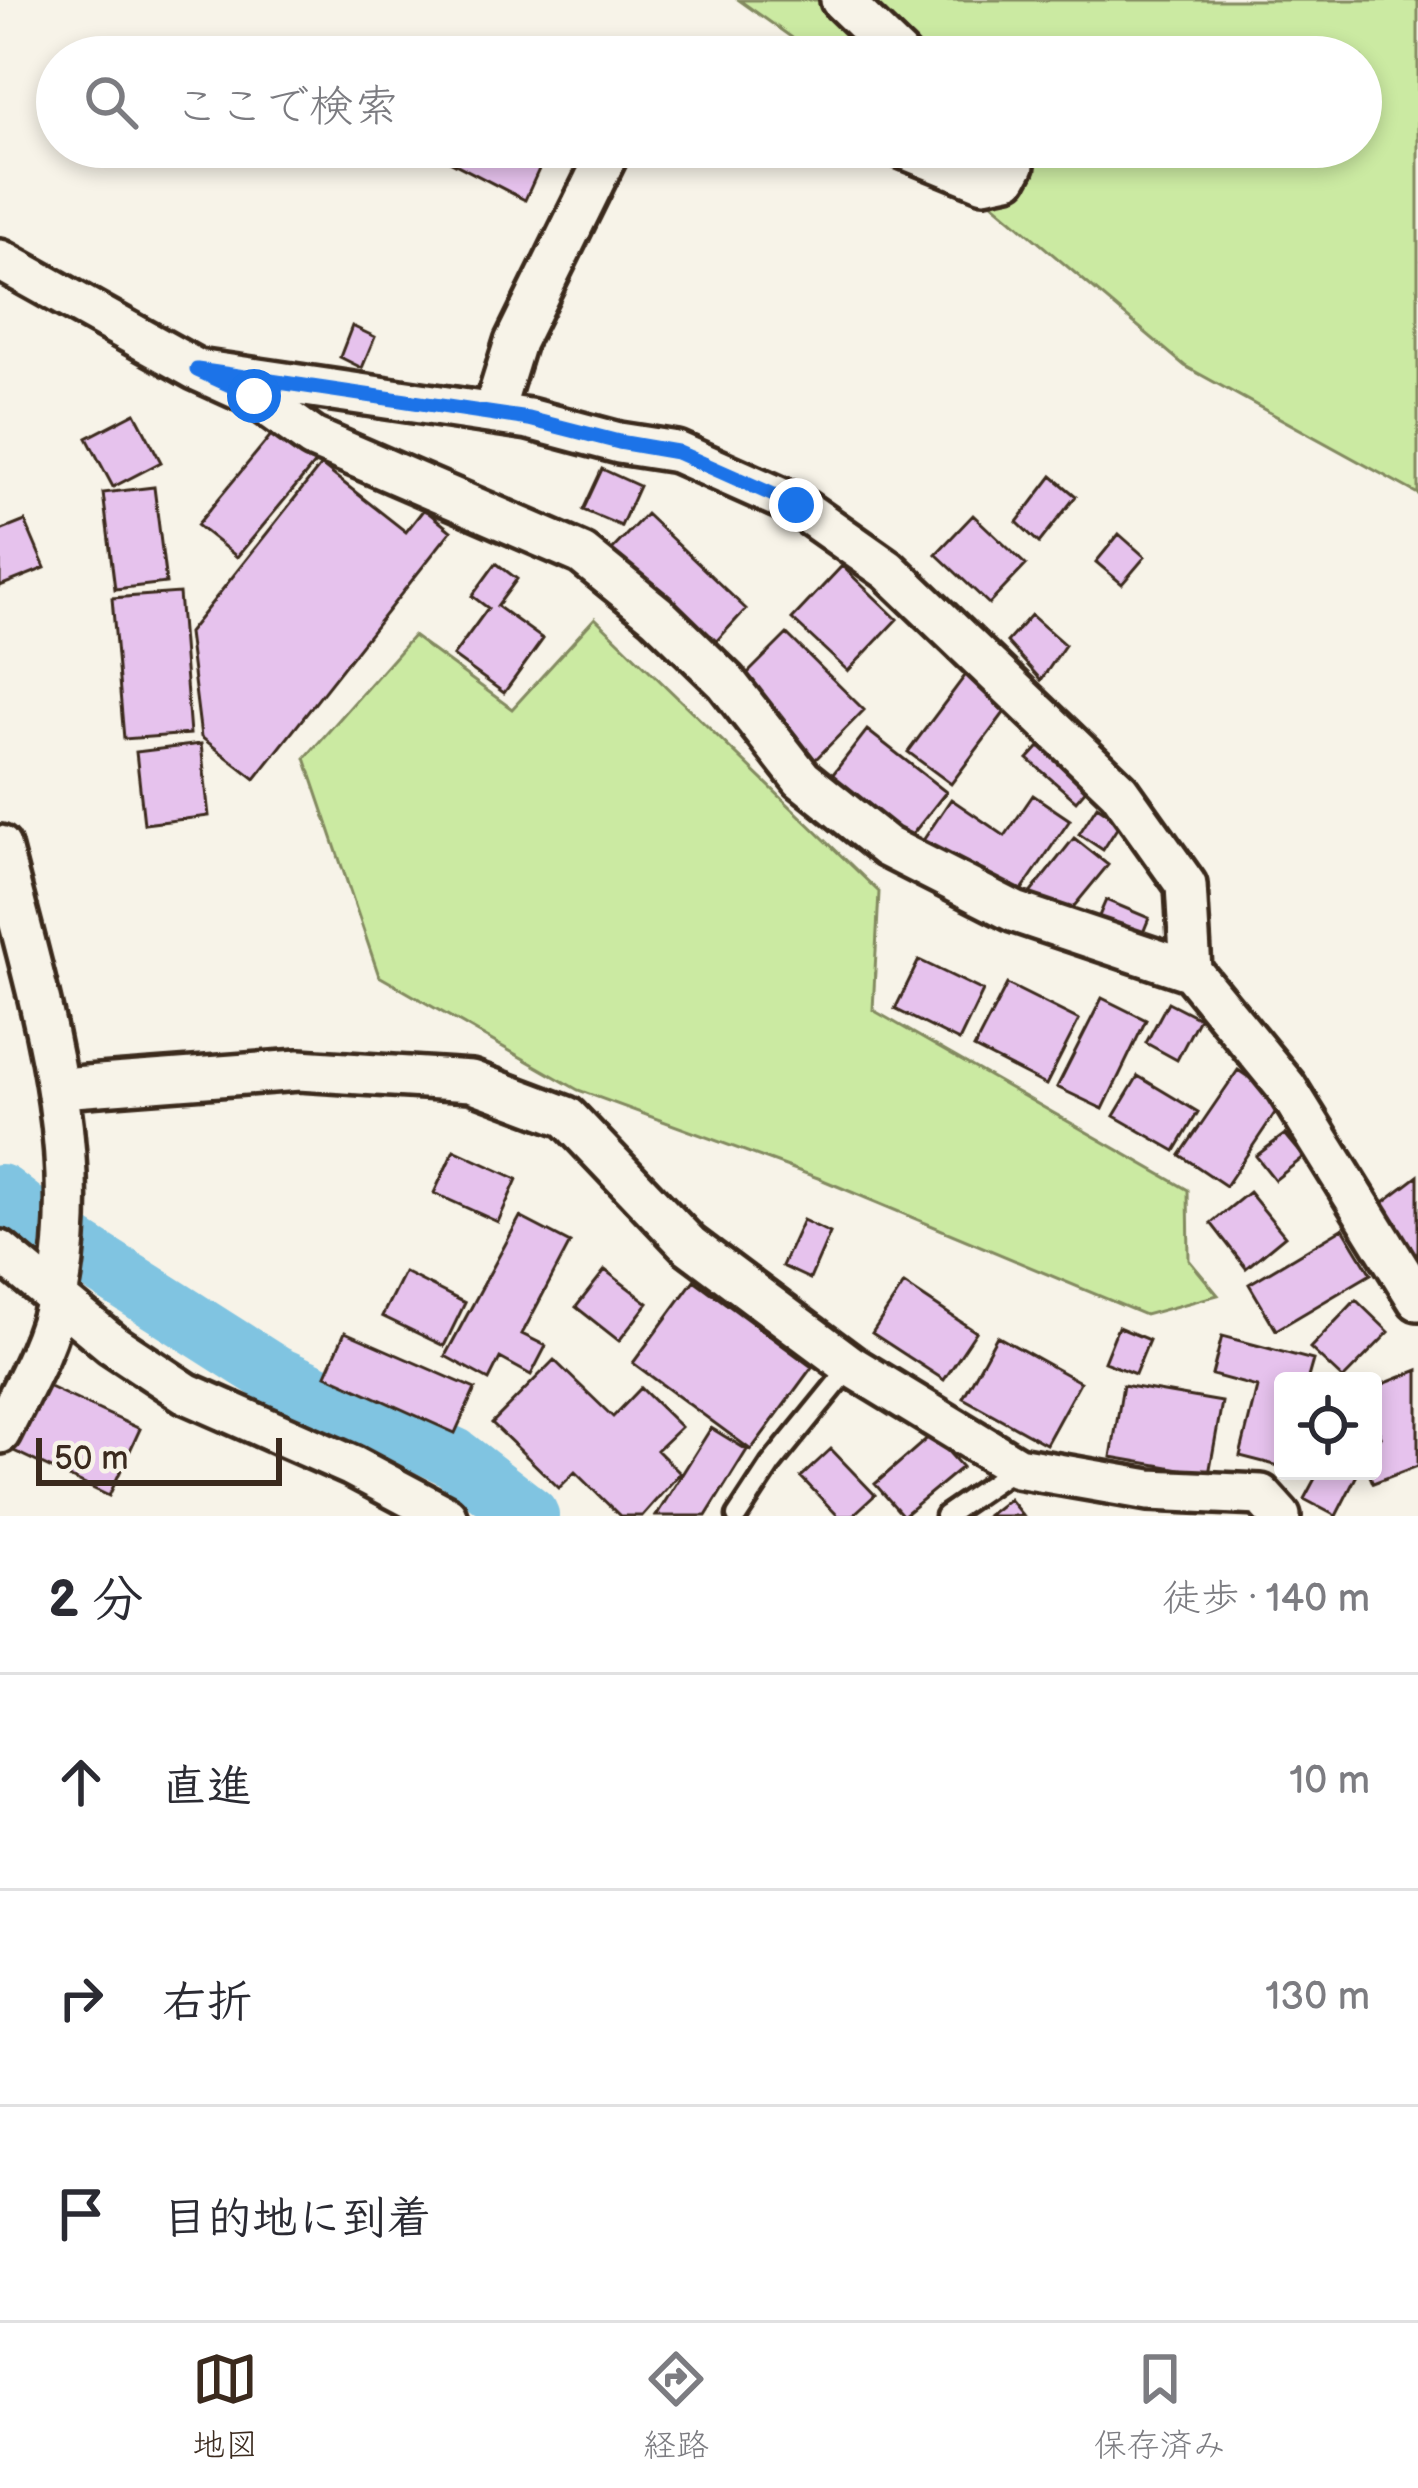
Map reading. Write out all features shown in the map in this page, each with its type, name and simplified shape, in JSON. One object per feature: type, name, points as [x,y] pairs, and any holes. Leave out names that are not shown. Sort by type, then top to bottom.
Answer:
[{"type":"street","points":[[841,0],[878,36]]},
{"type":"street","points":[[493,413],[515,342],[601,168]]},
{"type":"street","points":[[953,168],[984,181],[1008,176],[1012,168]]},
{"type":"street","points":[[0,260],[197,370],[254,396],[314,438],[582,554],[657,615],[726,682],[802,779],[887,847],[1016,912],[1191,971],[1286,1087],[1418,1300]]},
{"type":"street","points":[[197,370],[493,413],[677,452],[796,505],[888,570],[1119,791],[1186,885],[1191,971]]},
{"type":"street","points":[[0,846],[60,1088],[69,1174],[57,1299],[41,1349],[0,1433]]},
{"type":"street","points":[[60,1088],[299,1070],[472,1081],[567,1117],[689,1245],[851,1366],[1017,1467],[1149,1490],[1261,1495],[1280,1516]]},
{"type":"street","points":[[0,1251],[112,1344],[186,1393],[352,1466],[446,1516]]},
{"type":"lane","points":[[736,1516],[771,1464],[851,1366]]},
{"type":"lane","points":[[945,1516],[1017,1467]]},
{"type":"green space","points":[[739,0],[1418,0],[1418,494],[1185,366],[951,168],[1382,168],[1382,36],[790,36]]},
{"type":"green space","points":[[595,618],[879,892],[873,1010],[1188,1190],[1189,1260],[1218,1295],[1145,1315],[818,1178],[578,1090],[379,976],[305,758],[413,636],[512,709]]},
{"type":"building","points":[[463,168],[539,168],[525,200]]},
{"type":"building","points":[[352,326],[375,337],[362,368],[340,357]]},
{"type":"building","points":[[135,413],[161,462],[113,487],[87,438]]},
{"type":"building","points":[[276,429],[316,462],[237,557],[197,525]]},
{"type":"building","points":[[321,465],[406,532],[424,509],[451,531],[255,779],[201,737],[188,633]]},
{"type":"building","points":[[602,469],[639,486],[621,526],[583,510]]},
{"type":"building","points":[[1052,476],[1076,496],[1039,543],[1017,522]]},
{"type":"building","points":[[154,487],[166,583],[115,589],[103,493]]},
{"type":"building","points":[[646,514],[746,609],[710,648],[609,553]]},
{"type":"building","points":[[973,515],[1026,565],[989,604],[936,554]]},
{"type":"building","points":[[25,521],[45,568],[0,586],[0,531]]},
{"type":"building","points":[[1119,534],[1145,557],[1122,584],[1096,562]]},
{"type":"building","points":[[496,563],[517,579],[497,606],[543,639],[504,693],[453,656],[488,608],[472,596]]},
{"type":"building","points":[[842,566],[897,619],[848,671],[792,619]]},
{"type":"building","points":[[179,593],[190,734],[124,739],[112,598]]},
{"type":"building","points":[[1031,615],[1065,645],[1041,680],[1007,642]]},
{"type":"building","points":[[787,634],[864,710],[815,760],[737,684]]},
{"type":"building","points":[[967,673],[1010,705],[951,784],[908,752]]},
{"type":"building","points":[[867,730],[946,792],[908,840],[830,778]]},
{"type":"building","points":[[1048,737],[1095,779],[1076,801],[1028,759]]},
{"type":"building","points":[[201,744],[209,816],[144,824],[136,752]]},
{"type":"building","points":[[1033,795],[1070,820],[1012,904],[922,842],[951,799],[1005,836]]},
{"type":"building","points":[[1097,806],[1121,822],[1103,850],[1079,834]]},
{"type":"building","points":[[1074,838],[1108,865],[1061,922],[1028,896]]},
{"type":"building","points":[[1106,900],[1149,918],[1138,945],[1094,928]]},
{"type":"building","points":[[919,960],[983,991],[959,1041],[895,1009]]},
{"type":"building","points":[[1007,984],[1079,1020],[1046,1085],[974,1048]]},
{"type":"building","points":[[1102,998],[1146,1020],[1103,1109],[1057,1087]]},
{"type":"building","points":[[1168,1002],[1199,1018],[1177,1060],[1146,1043]]},
{"type":"building","points":[[1238,1070],[1283,1101],[1226,1186],[1180,1155]]},
{"type":"building","points":[[1138,1076],[1198,1112],[1175,1151],[1114,1116]]},
{"type":"building","points":[[1285,1134],[1304,1157],[1275,1180],[1256,1156]]},
{"type":"building","points":[[454,1150],[517,1179],[498,1222],[434,1193]]},
{"type":"building","points":[[1418,1176],[1418,1280],[1368,1214]]},
{"type":"building","points":[[1249,1192],[1285,1236],[1246,1268],[1211,1223]]},
{"type":"building","points":[[520,1217],[570,1243],[522,1334],[546,1346],[531,1375],[500,1358],[489,1380],[445,1356]]},
{"type":"building","points":[[803,1220],[830,1233],[810,1279],[782,1266]]},
{"type":"building","points":[[1343,1228],[1371,1274],[1276,1330],[1249,1284]]},
{"type":"building","points":[[605,1270],[648,1303],[619,1341],[576,1307]]},
{"type":"building","points":[[404,1272],[465,1303],[444,1346],[382,1316]]},
{"type":"building","points":[[694,1280],[812,1367],[751,1450],[633,1363]]},
{"type":"building","points":[[904,1284],[976,1332],[944,1380],[872,1333]]},
{"type":"building","points":[[1356,1300],[1389,1332],[1350,1372],[1336,1372],[1310,1348]]},
{"type":"building","points":[[1118,1327],[1149,1340],[1135,1374],[1104,1362]]},
{"type":"building","points":[[345,1332],[475,1389],[455,1433],[326,1375]]},
{"type":"building","points":[[997,1336],[1080,1382],[1046,1444],[963,1398]]},
{"type":"building","points":[[1222,1336],[1313,1360],[1310,1372],[1274,1372],[1274,1465],[1240,1456],[1257,1387],[1212,1375]]},
{"type":"building","points":[[554,1360],[613,1417],[641,1388],[681,1427],[657,1450],[680,1473],[642,1516],[620,1516],[575,1472],[559,1488],[492,1423]]},
{"type":"building","points":[[1418,1370],[1418,1466],[1382,1480],[1382,1384]]},
{"type":"building","points":[[45,1385],[140,1429],[109,1496],[14,1451]]},
{"type":"building","points":[[1123,1385],[1222,1402],[1209,1474],[1111,1457]]},
{"type":"building","points":[[711,1428],[747,1450],[706,1516],[656,1516]]},
{"type":"building","points":[[932,1434],[962,1467],[903,1516],[875,1484]]},
{"type":"building","points":[[831,1449],[875,1495],[852,1516],[838,1516],[801,1477]]},
{"type":"building","points":[[1314,1480],[1354,1480],[1336,1516],[1304,1499]]},
{"type":"building","points":[[1009,1499],[1023,1516],[987,1516]]},
{"type":"waterway","points":[[0,1194],[45,1229],[274,1375],[453,1457],[529,1516]]},
{"type":"route","points":[[254,396],[197,370],[529,419],[677,452],[796,505]]}]
